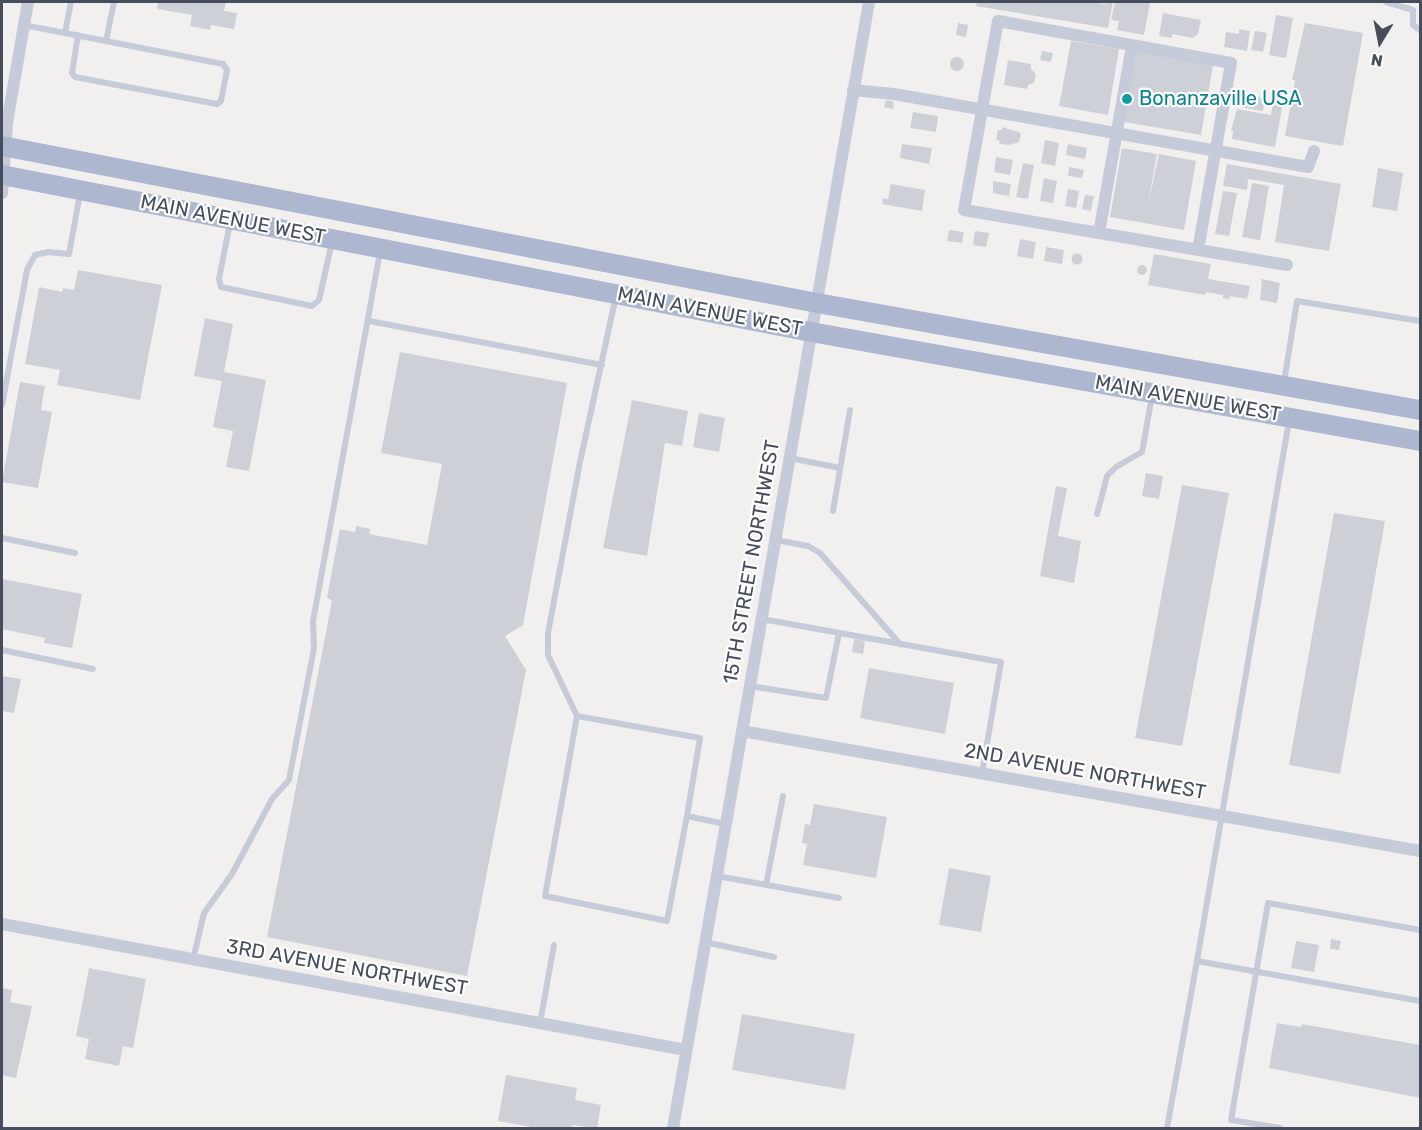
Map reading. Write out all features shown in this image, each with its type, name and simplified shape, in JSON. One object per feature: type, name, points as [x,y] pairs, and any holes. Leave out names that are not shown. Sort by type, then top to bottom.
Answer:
[{"type":"main road","name":"MAIN AVENUE WEST","points":[[4,147],[817,303],[1420,410]]},
{"type":"main road","name":"MAIN AVENUE WEST","points":[[2,181],[81,190],[811,332],[1420,441]]},
{"type":"street","points":[[2,181],[7,123],[28,2]]},
{"type":"street","name":"15TH STREET NORTHWEST","points":[[673,1128],[869,2]]},
{"type":"street","points":[[1198,250],[1231,63],[998,21],[964,210],[1198,250],[1287,265]]},
{"type":"street","points":[[1099,233],[1132,46]]},
{"type":"street","points":[[853,90],[982,110],[1308,167],[1314,151]]},
{"type":"street","name":"2ND AVENUE NORTHWEST","points":[[742,731],[1420,851]]},
{"type":"street","name":"3RD AVENUE NORTHWEST","points":[[2,924],[686,1050]]},
{"type":"lane","points":[[65,33],[71,2]]},
{"type":"lane","points":[[106,41],[114,2]]},
{"type":"lane","points":[[1388,2],[1413,10],[1413,25],[1420,30]]},
{"type":"lane","points":[[24,25],[223,64],[227,70],[221,101],[217,104],[75,77],[72,73],[78,36]]},
{"type":"lane","points":[[2,405],[27,270],[36,255],[48,252],[69,254],[81,190]]},
{"type":"lane","points":[[230,219],[219,279],[221,287],[312,306],[319,300],[332,239]]},
{"type":"lane","points":[[193,960],[204,913],[232,874],[272,799],[289,780],[314,648],[313,621],[369,321],[380,249]]},
{"type":"lane","points":[[577,716],[700,738],[667,921],[545,896],[577,716],[548,655],[548,633],[580,462],[616,294]]},
{"type":"lane","points":[[1283,386],[1297,301],[1420,321]]},
{"type":"lane","points":[[369,321],[602,365]]},
{"type":"lane","points":[[1097,514],[1107,476],[1116,467],[1142,452],[1152,393]]},
{"type":"lane","points":[[833,511],[849,410]]},
{"type":"lane","points":[[1167,1128],[1289,417]]},
{"type":"lane","points":[[790,458],[840,468]]},
{"type":"lane","points":[[2,538],[75,553]]},
{"type":"lane","points":[[776,540],[808,546],[820,553],[901,644]]},
{"type":"lane","points":[[762,619],[1001,663],[982,773]]},
{"type":"lane","points":[[750,686],[826,698],[839,633]]},
{"type":"lane","points":[[2,650],[93,669]]},
{"type":"lane","points":[[766,885],[783,796]]},
{"type":"lane","points":[[687,816],[726,824]]},
{"type":"lane","points":[[717,876],[840,898]]},
{"type":"lane","points":[[1280,1128],[1232,1120],[1268,903],[1420,930]]},
{"type":"lane","points":[[705,942],[774,957]]},
{"type":"lane","points":[[539,1023],[554,945]]},
{"type":"lane","points":[[1197,961],[1420,1001]]},
{"type":"building","points":[[158,2],[226,2],[224,11],[237,13],[234,29],[211,25],[210,30],[190,26],[192,15],[157,9]]},
{"type":"building","points":[[977,2],[1105,4],[1113,2],[1108,28],[976,6]]},
{"type":"building","points":[[1115,2],[1150,3],[1144,35],[1117,30],[1119,21],[1111,20]]},
{"type":"building","points":[[1163,13],[1201,20],[1198,34],[1193,38],[1172,34],[1172,38],[1159,36]]},
{"type":"building","points":[[1276,15],[1293,18],[1286,58],[1269,55]]},
{"type":"building","points":[[958,23],[968,25],[966,37],[956,35]]},
{"type":"building","points":[[1305,23],[1363,33],[1343,146],[1285,136],[1295,80],[1292,80]]},
{"type":"building","points":[[1239,29],[1250,31],[1247,51],[1224,47],[1226,32],[1239,34]]},
{"type":"building","points":[[1255,31],[1267,33],[1263,52],[1251,50]]},
{"type":"building","points":[[1071,41],[1119,49],[1108,115],[1059,106]]},
{"type":"building","points":[[1042,51],[1053,53],[1051,62],[1040,60]]},
{"type":"building","points":[[1137,52],[1213,65],[1201,135],[1124,122]]},
{"type":"building","points":[[957,57],[962,59],[964,64],[962,69],[957,71],[952,69],[950,64],[952,59]]},
{"type":"building","points":[[1008,60],[1031,64],[1031,69],[1036,74],[1034,83],[1028,85],[1027,89],[1004,85]]},
{"type":"building","points":[[1242,94],[1265,98],[1263,111],[1240,107]]},
{"type":"building","points":[[886,100],[894,102],[893,109],[884,107]]},
{"type":"building","points":[[1273,102],[1283,103],[1275,147],[1232,139],[1233,131],[1231,130],[1237,109],[1271,115]]},
{"type":"building","points":[[913,112],[938,116],[936,132],[910,128]]},
{"type":"building","points":[[1002,127],[1021,133],[1019,142],[1009,145],[999,144],[1000,141],[996,140],[998,130],[1002,130]]},
{"type":"building","points":[[1045,140],[1059,143],[1055,166],[1041,163]]},
{"type":"building","points":[[902,144],[932,148],[929,164],[900,158]]},
{"type":"building","points":[[1068,144],[1087,148],[1085,159],[1066,155]]},
{"type":"building","points":[[1122,148],[1157,154],[1148,204],[1159,154],[1196,161],[1184,230],[1110,217]]},
{"type":"building","points":[[996,157],[1013,160],[1010,175],[994,172]]},
{"type":"building","points":[[1023,163],[1034,165],[1028,199],[1016,197]]},
{"type":"building","points":[[1227,164],[1341,184],[1329,251],[1275,242],[1284,185],[1248,179],[1247,190],[1223,186]]},
{"type":"building","points":[[1069,167],[1084,170],[1082,178],[1068,176]]},
{"type":"building","points":[[1378,168],[1403,173],[1397,211],[1372,207]]},
{"type":"building","points":[[1044,178],[1057,181],[1053,203],[1040,201]]},
{"type":"building","points":[[993,181],[1011,184],[1009,196],[993,193]]},
{"type":"building","points":[[1252,183],[1269,186],[1260,240],[1242,237]]},
{"type":"building","points":[[891,184],[925,190],[922,211],[882,204],[883,198],[888,199]]},
{"type":"building","points":[[1068,189],[1079,191],[1076,208],[1065,206]]},
{"type":"building","points":[[1223,191],[1237,193],[1229,236],[1215,234]]},
{"type":"building","points":[[1085,195],[1094,196],[1091,211],[1082,209]]},
{"type":"building","points":[[949,230],[964,232],[962,243],[947,241]]},
{"type":"building","points":[[975,231],[989,233],[986,247],[973,245]]},
{"type":"building","points":[[1020,239],[1036,242],[1033,259],[1017,256]]},
{"type":"building","points":[[1046,247],[1064,250],[1062,264],[1044,261]]},
{"type":"building","points":[[1077,253],[1083,259],[1077,265],[1071,259]]},
{"type":"building","points":[[1154,254],[1211,264],[1208,279],[1250,286],[1247,299],[1230,296],[1229,299],[1223,298],[1223,295],[1206,292],[1205,295],[1148,285]]},
{"type":"building","points":[[1142,265],[1146,266],[1146,274],[1142,275],[1138,274],[1137,270],[1138,266]]},
{"type":"building","points":[[78,270],[162,285],[140,400],[57,385],[60,370],[25,364],[39,287],[62,292],[63,288],[74,290]]},
{"type":"building","points":[[1262,279],[1280,283],[1277,303],[1260,300]]},
{"type":"building","points":[[205,318],[233,324],[224,372],[266,380],[249,471],[226,467],[233,431],[213,427],[222,381],[194,376]]},
{"type":"building","points":[[400,352],[567,383],[523,625],[505,636],[526,670],[467,976],[267,937],[332,601],[327,597],[340,529],[355,532],[356,526],[370,529],[369,534],[427,545],[442,464],[381,453]]},
{"type":"building","points":[[20,382],[45,386],[41,410],[52,412],[38,488],[2,482]]},
{"type":"building","points":[[632,400],[688,411],[682,446],[665,443],[647,556],[603,548]]},
{"type":"building","points":[[699,413],[725,418],[719,452],[693,447]]},
{"type":"building","points":[[1146,473],[1163,476],[1159,499],[1142,496]]},
{"type":"building","points":[[1182,485],[1229,493],[1182,746],[1135,738]]},
{"type":"building","points":[[1056,486],[1067,488],[1058,536],[1081,541],[1074,583],[1040,576]]},
{"type":"building","points":[[1334,513],[1385,521],[1340,774],[1289,765]]},
{"type":"building","points":[[2,579],[82,594],[72,648],[44,643],[45,638],[2,629]]},
{"type":"building","points":[[854,639],[865,641],[863,654],[852,652]]},
{"type":"building","points":[[869,668],[954,683],[945,734],[860,718]]},
{"type":"building","points":[[2,676],[21,679],[14,713],[2,711]]},
{"type":"building","points":[[814,804],[887,817],[876,878],[803,865],[807,844],[802,843],[805,824],[810,825]]},
{"type":"building","points":[[949,868],[991,876],[981,932],[939,925]]},
{"type":"building","points":[[1331,939],[1341,941],[1339,950],[1330,949]]},
{"type":"building","points":[[1296,941],[1319,945],[1314,972],[1291,968]]},
{"type":"building","points":[[89,968],[146,979],[133,1048],[123,1046],[119,1066],[85,1059],[89,1039],[76,1036]]},
{"type":"building","points":[[2,988],[12,990],[10,1002],[32,1006],[16,1078],[2,1075]]},
{"type":"building","points":[[742,1014],[855,1034],[845,1090],[732,1070]]},
{"type":"building","points":[[1277,1023],[1301,1027],[1302,1024],[1420,1045],[1420,1098],[1269,1068]]},
{"type":"building","points":[[506,1075],[577,1088],[575,1100],[601,1105],[597,1128],[572,1125],[571,1128],[537,1128],[498,1121]]},
{"type":"place","name":"Bonanzaville USA","points":[[1127,99]]}]
